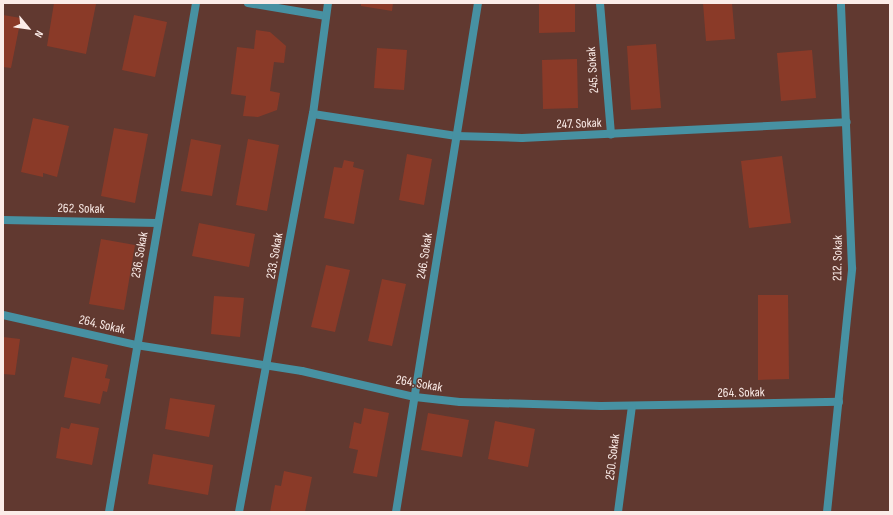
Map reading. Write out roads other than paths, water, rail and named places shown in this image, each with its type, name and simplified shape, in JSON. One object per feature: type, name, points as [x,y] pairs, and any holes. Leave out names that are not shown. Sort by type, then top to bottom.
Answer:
[{"type":"street","name":"236. Sokak","points":[[109,512],[136,345],[196,3]]},
{"type":"street","points":[[248,3],[326,16]]},
{"type":"street","name":"233. Sokak","points":[[239,512],[268,366],[313,114],[328,3]]},
{"type":"street","name":"246. Sokak","points":[[396,512],[478,3]]},
{"type":"street","name":"245. Sokak","points":[[600,3],[611,135]]},
{"type":"street","name":"212. Sokak","points":[[827,512],[852,268],[842,3]]},
{"type":"street","name":"247. Sokak","points":[[313,114],[456,136],[522,138],[611,135],[847,122]]},
{"type":"street","name":"262. Sokak","points":[[3,220],[158,223]]},
{"type":"street","name":"264. Sokak","points":[[3,315],[136,345],[268,366],[415,397],[460,402],[632,406],[839,402]]},
{"type":"street","name":"250. Sokak","points":[[618,512],[632,406]]}]
